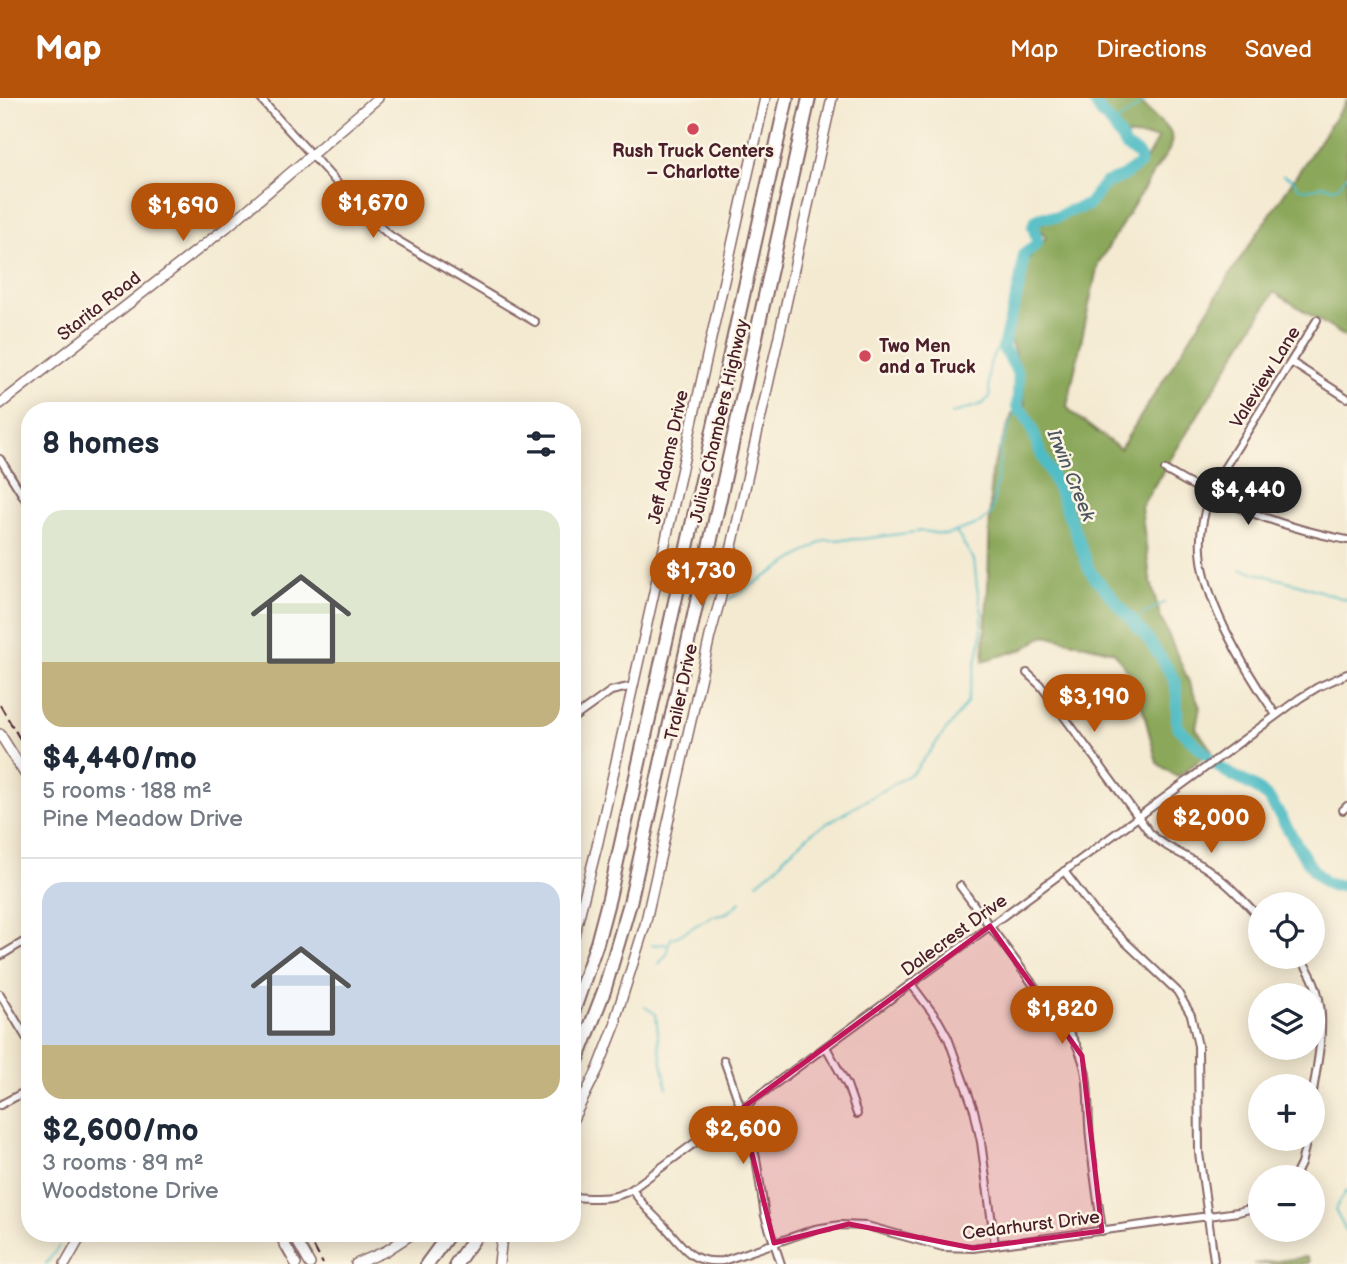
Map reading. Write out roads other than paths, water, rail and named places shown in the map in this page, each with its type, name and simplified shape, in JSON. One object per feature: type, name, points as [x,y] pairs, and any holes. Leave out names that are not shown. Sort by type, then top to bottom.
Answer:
[{"type":"highway","name":"Julius Chambers Highway","points":[[581,989],[609,898],[788,98]]},
{"type":"highway","name":"Julius Chambers Highway","points":[[581,1051],[604,991],[630,903],[809,98]]},
{"type":"highway","points":[[427,1264],[443,1242]]},
{"type":"highway","points":[[456,1264],[471,1242]]},
{"type":"street","points":[[260,98],[363,213],[392,237],[535,322]]},
{"type":"street","name":"Starita Road","points":[[0,404],[227,227],[378,98]]},
{"type":"street","name":"Jeff Adams Drive","points":[[581,913],[765,98]]},
{"type":"street","name":"Trailer Drive","points":[[581,1103],[617,1023],[616,1017],[645,925],[832,98]]},
{"type":"street","name":"Valeview Lane","points":[[1276,715],[1240,660],[1212,602],[1206,584],[1200,545],[1209,495],[1317,320]]},
{"type":"street","points":[[1291,362],[1347,398]]},
{"type":"street","points":[[0,459],[21,493]]},
{"type":"street","points":[[1165,470],[1209,495],[1258,516],[1286,526],[1347,540]]},
{"type":"street","points":[[1027,673],[1040,685],[1157,840],[1215,874],[1248,906]]},
{"type":"street","name":"Dalecrest Drive","points":[[581,1197],[620,1196],[632,1189],[1276,715],[1318,687],[1347,674]]},
{"type":"street","points":[[581,713],[611,691],[633,686]]},
{"type":"street","points":[[0,734],[21,768]]},
{"type":"street","points":[[1064,871],[1098,916],[1177,991],[1191,1014],[1198,1046],[1198,1134],[1214,1260]]},
{"type":"street","points":[[960,886],[1072,1037],[1082,1056],[1088,1085],[1089,1133],[1102,1231]]},
{"type":"street","points":[[0,956],[21,943]]},
{"type":"street","points":[[1307,969],[1313,978],[1321,1003],[1322,1020],[1315,1074]]},
{"type":"street","points":[[911,984],[948,1038],[974,1110],[995,1245]]},
{"type":"street","points":[[0,994],[21,1029]]},
{"type":"street","points":[[826,1047],[847,1084],[857,1114]]},
{"type":"street","points":[[724,1060],[753,1145],[762,1204],[782,1264]]},
{"type":"street","points":[[0,1105],[21,1093]]},
{"type":"street","name":"Cedarhurst Drive","points":[[632,1189],[646,1209],[681,1247],[697,1258],[708,1261],[723,1261],[833,1225],[877,1228],[943,1247],[973,1248],[1248,1210]]},
{"type":"street","points":[[65,1264],[77,1242]]},
{"type":"street","points":[[284,1242],[296,1264]]},
{"type":"street","points":[[298,1242],[310,1264]]},
{"type":"street","points":[[356,1264],[400,1242]]},
{"type":"street","points":[[499,1264],[502,1242]]},
{"type":"waterway","name":"Irwin Creek","points":[[1092,98],[1126,147],[1137,153],[1140,164],[1122,177],[1105,183],[1088,205],[1057,217],[1042,217],[1035,221],[1033,226],[1037,244],[1023,255],[1018,290],[1003,348],[1018,376],[1017,407],[1030,424],[1089,569],[1148,639],[1165,664],[1175,681],[1177,726],[1208,756]]},
{"type":"waterway","points":[[1113,125],[1148,99]]},
{"type":"waterway","points":[[1283,175],[1293,180],[1299,188],[1313,189],[1323,185],[1338,187],[1347,175]]},
{"type":"waterway","points":[[951,414],[982,404],[990,397],[990,364],[995,351],[1000,346],[1003,348]]},
{"type":"waterway","points":[[726,601],[825,540],[862,539],[923,531],[946,535],[980,523],[991,514],[1000,449],[1017,407]]},
{"type":"waterway","points":[[757,883],[814,831],[914,772],[967,703],[981,639],[982,613],[974,560],[956,532]]},
{"type":"waterway","points":[[1240,569],[1347,600]]},
{"type":"waterway","points":[[1132,621],[1165,602]]},
{"type":"waterway","name":"Irwin Creek","points":[[1217,765],[1267,797],[1314,871],[1323,880],[1331,885],[1347,885]]},
{"type":"waterway","points":[[652,945],[668,944],[672,938],[712,916],[728,912],[741,901]]},
{"type":"waterway","points":[[658,965],[667,954],[668,945]]},
{"type":"waterway","points":[[645,1007],[656,1014],[667,1088]]},
{"type":"waterway","points":[[1347,1190],[1335,1210],[1347,1233]]},
{"type":"waterway","points":[[46,1264],[59,1246]]},
{"type":"railway","points":[[0,705],[21,741]]},
{"type":"railway","points":[[311,1242],[323,1264]]},
{"type":"place","name":"Rush Truck Centers – Charlotte","points":[[693,129]]},
{"type":"place","name":"Two Men and a Truck","points":[[865,356]]}]
